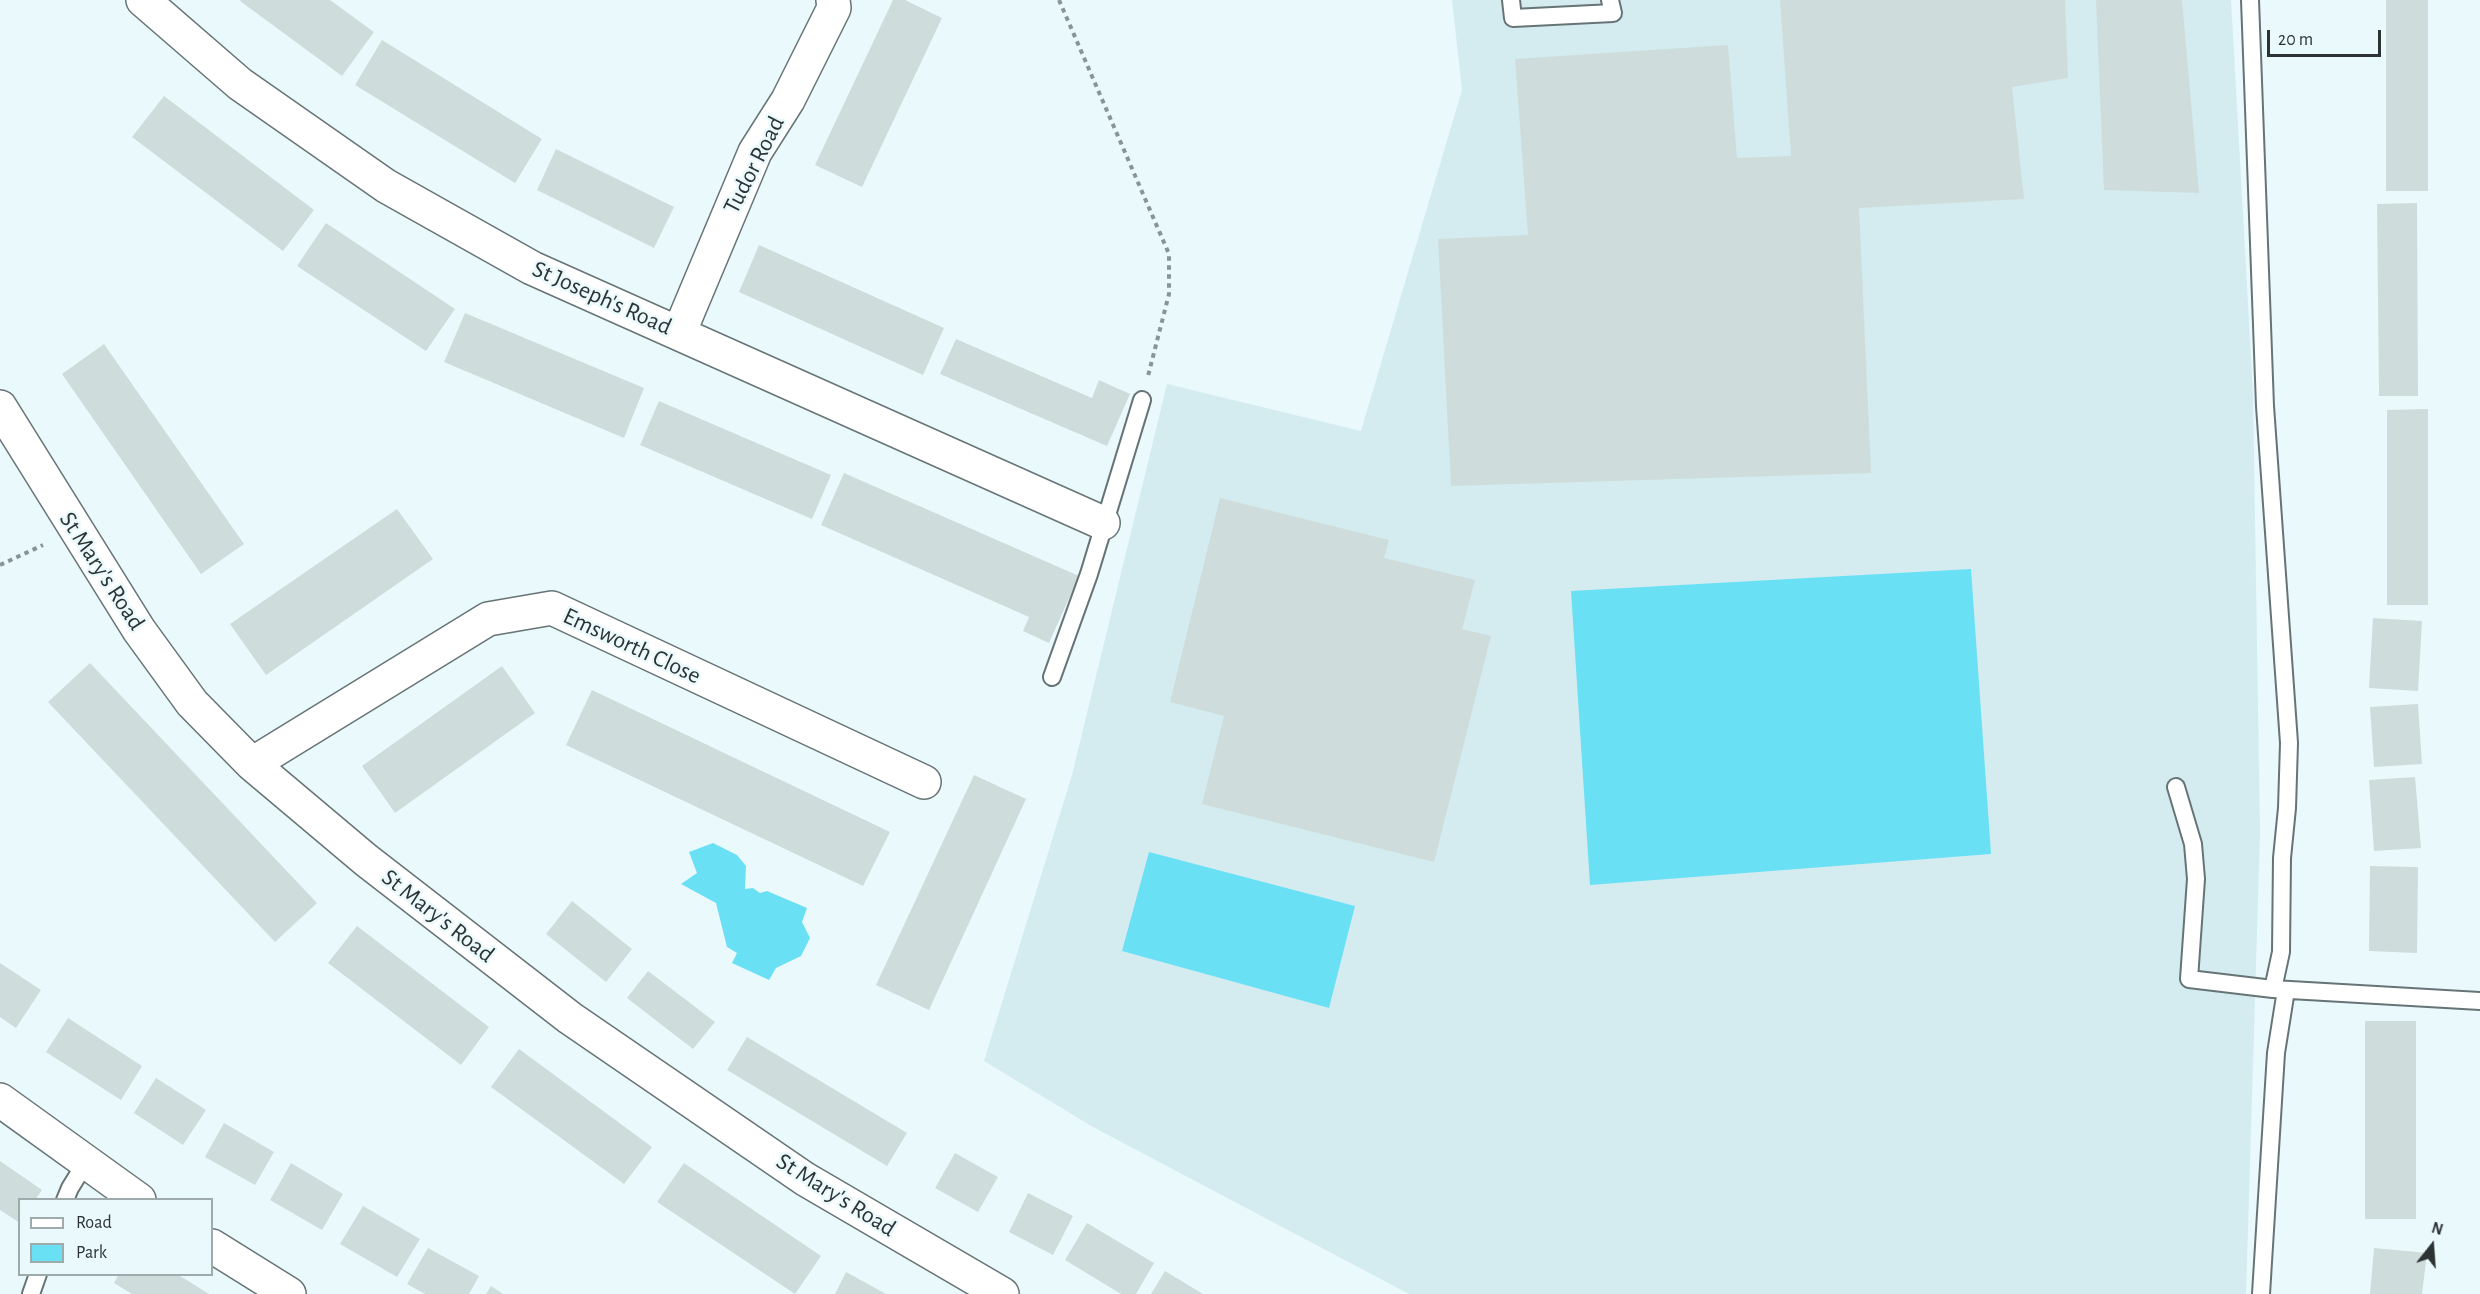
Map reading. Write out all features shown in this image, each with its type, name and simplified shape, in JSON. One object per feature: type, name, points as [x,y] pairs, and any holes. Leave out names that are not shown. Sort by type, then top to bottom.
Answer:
[{"type":"street","name":"St Joseph's Road","points":[[143,0],[240,84],[386,186],[532,268],[1103,523]]},
{"type":"street","name":"Tudor Road","points":[[679,333],[755,152],[788,100],[834,8],[833,0]]},
{"type":"street","name":"St Mary's Road","points":[[0,407],[74,530],[140,630],[192,703],[252,764],[366,860],[570,1018],[805,1179],[1002,1294]]},
{"type":"street","name":"Emsworth Close","points":[[252,764],[488,619],[552,608],[924,782]]},
{"type":"street","points":[[0,1100],[136,1198]]},
{"type":"street","points":[[213,1247],[289,1294]]},
{"type":"lane","points":[[1511,0],[1513,18],[1613,13],[1611,0]]},
{"type":"lane","points":[[2250,0],[2265,406],[2289,743],[2288,808],[2282,858],[2280,989],[2261,1294]]},
{"type":"lane","points":[[1052,677],[1089,574],[1142,400]]},
{"type":"lane","points":[[2176,787],[2193,844],[2196,879],[2189,979],[2280,989],[2480,1001]]},
{"type":"lane","points":[[66,1198],[86,1162]]},
{"type":"lane","points":[[31,1294],[38,1276]]},
{"type":"path","points":[[1059,0],[1169,254],[1170,294],[1142,400]]},
{"type":"path","points":[[0,565],[74,530]]},
{"type":"shaded area","points":[[1452,0],[2231,0],[2253,393],[2260,833],[2246,1294],[1409,1294],[1093,1127],[984,1061],[1072,775],[1167,384],[1361,431],[1462,90]]},
{"type":"green space","points":[[1971,569],[1991,854],[1590,885],[1571,591]]},
{"type":"green space","points":[[713,843],[737,855],[746,866],[745,889],[753,888],[760,893],[767,891],[807,908],[802,922],[810,938],[801,956],[776,968],[769,980],[732,963],[737,953],[727,947],[716,903],[681,884],[697,873],[689,852]]},
{"type":"green space","points":[[1149,852],[1355,906],[1329,1008],[1122,951]]},
{"type":"building","points":[[241,0],[330,0],[374,32],[342,76]]},
{"type":"building","points":[[893,0],[905,0],[942,18],[862,187],[815,165]]},
{"type":"building","points":[[1780,0],[2065,0],[2068,78],[2012,87],[2024,199],[1859,208],[1871,473],[1451,486],[1438,239],[1528,235],[1515,59],[1728,45],[1737,158],[1791,156]]},
{"type":"building","points":[[2096,0],[2182,0],[2199,193],[2104,190]]},
{"type":"building","points":[[2386,0],[2428,0],[2428,191],[2386,191]]},
{"type":"building","points":[[382,40],[542,139],[515,183],[355,85]]},
{"type":"building","points":[[164,96],[314,210],[283,251],[132,137]]},
{"type":"building","points":[[556,149],[674,207],[654,248],[537,190]]},
{"type":"building","points":[[2417,203],[2418,396],[2379,396],[2377,204]]},
{"type":"building","points":[[326,223],[455,309],[426,351],[297,266]]},
{"type":"building","points":[[759,245],[944,328],[923,375],[739,292]]},
{"type":"building","points":[[465,313],[644,388],[624,438],[444,362]]},
{"type":"building","points":[[956,339],[1092,398],[1099,380],[1130,394],[1107,446],[940,374]]},
{"type":"building","points":[[104,344],[244,544],[201,574],[62,374]]},
{"type":"building","points":[[659,401],[831,475],[812,519],[640,445]]},
{"type":"building","points":[[2428,409],[2428,605],[2387,605],[2387,410]]},
{"type":"building","points":[[844,473],[1079,576],[1049,643],[1023,631],[1029,617],[821,525]]},
{"type":"building","points":[[1220,498],[1389,540],[1384,558],[1475,580],[1462,629],[1491,636],[1434,862],[1202,804],[1224,716],[1170,702]]},
{"type":"building","points":[[397,509],[433,559],[266,675],[230,624]]},
{"type":"building","points":[[2373,618],[2422,621],[2418,691],[2369,688]]},
{"type":"building","points":[[90,663],[317,903],[275,942],[48,702]]},
{"type":"building","points":[[502,666],[535,713],[395,813],[362,766]]},
{"type":"building","points":[[592,690],[890,832],[863,886],[566,745]]},
{"type":"building","points":[[2418,704],[2422,764],[2374,767],[2370,707]]},
{"type":"building","points":[[974,775],[1026,799],[929,1010],[876,985]]},
{"type":"building","points":[[2415,777],[2421,848],[2374,851],[2369,780]]},
{"type":"building","points":[[2370,866],[2418,867],[2417,953],[2369,951]]},
{"type":"building","points":[[572,901],[632,949],[606,982],[546,934]]},
{"type":"building","points":[[357,926],[489,1027],[461,1065],[328,963]]},
{"type":"building","points":[[0,963],[41,990],[16,1028],[0,1017]]},
{"type":"building","points":[[648,971],[715,1022],[693,1049],[627,998]]},
{"type":"building","points":[[68,1018],[142,1066],[121,1100],[46,1052]]},
{"type":"building","points":[[2365,1021],[2416,1021],[2416,1219],[2365,1219]]},
{"type":"building","points":[[747,1037],[907,1133],[887,1166],[727,1070]]},
{"type":"building","points":[[519,1049],[652,1147],[624,1184],[491,1087]]},
{"type":"building","points":[[156,1078],[206,1110],[183,1145],[134,1113]]},
{"type":"building","points":[[224,1123],[274,1152],[255,1185],[205,1157]]},
{"type":"building","points":[[955,1153],[998,1177],[978,1212],[935,1188]]},
{"type":"building","points":[[0,1161],[42,1190],[36,1198],[18,1198],[18,1222],[0,1210]]},
{"type":"building","points":[[291,1163],[343,1194],[322,1230],[270,1200]]},
{"type":"building","points":[[684,1163],[821,1256],[795,1294],[657,1202]]},
{"type":"building","points":[[1028,1193],[1073,1216],[1053,1255],[1009,1232]]},
{"type":"building","points":[[363,1206],[420,1239],[397,1277],[340,1244]]},
{"type":"building","points":[[1087,1223],[1154,1263],[1136,1294],[1121,1294],[1065,1260]]},
{"type":"building","points":[[428,1248],[479,1276],[469,1294],[425,1294],[407,1284]]},
{"type":"building","points":[[2374,1248],[2427,1253],[2422,1294],[2370,1294]]},
{"type":"building","points":[[1165,1271],[1203,1294],[1151,1294]]},
{"type":"building","points":[[846,1272],[886,1294],[835,1294]]},
{"type":"building","points":[[118,1276],[180,1276],[209,1294],[132,1294],[114,1283]]},
{"type":"building","points":[[491,1286],[503,1294],[486,1294]]}]
